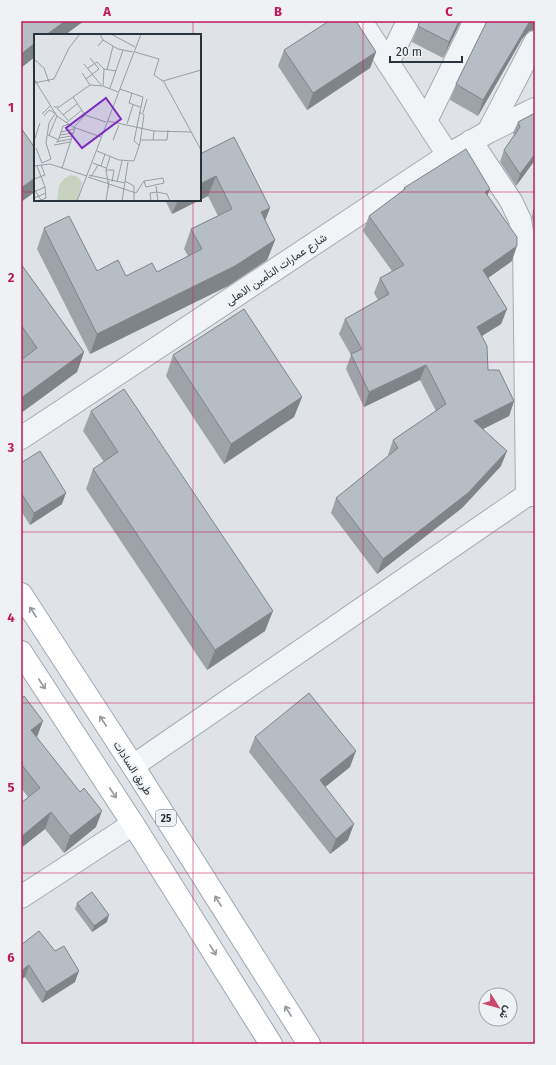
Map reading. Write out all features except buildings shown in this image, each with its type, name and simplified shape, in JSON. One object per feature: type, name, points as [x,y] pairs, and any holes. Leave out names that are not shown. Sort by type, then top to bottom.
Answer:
[{"type":"main road","name":"طريق السادات","points":[[21,594],[133,766],[308,1044]]},
{"type":"main road","points":[[21,652],[133,824],[271,1044]]},
{"type":"street","points":[[361,21],[448,155]]},
{"type":"street","points":[[388,62],[408,21]]},
{"type":"street","points":[[426,121],[475,21]]},
{"type":"street","points":[[133,766],[531,495],[524,243],[520,220],[480,136],[535,42]]},
{"type":"street","name":"شارع عمارات التأمين الاهلى","points":[[21,438],[448,155],[480,136],[535,109]]},
{"type":"street","points":[[21,897],[133,824]]}]
